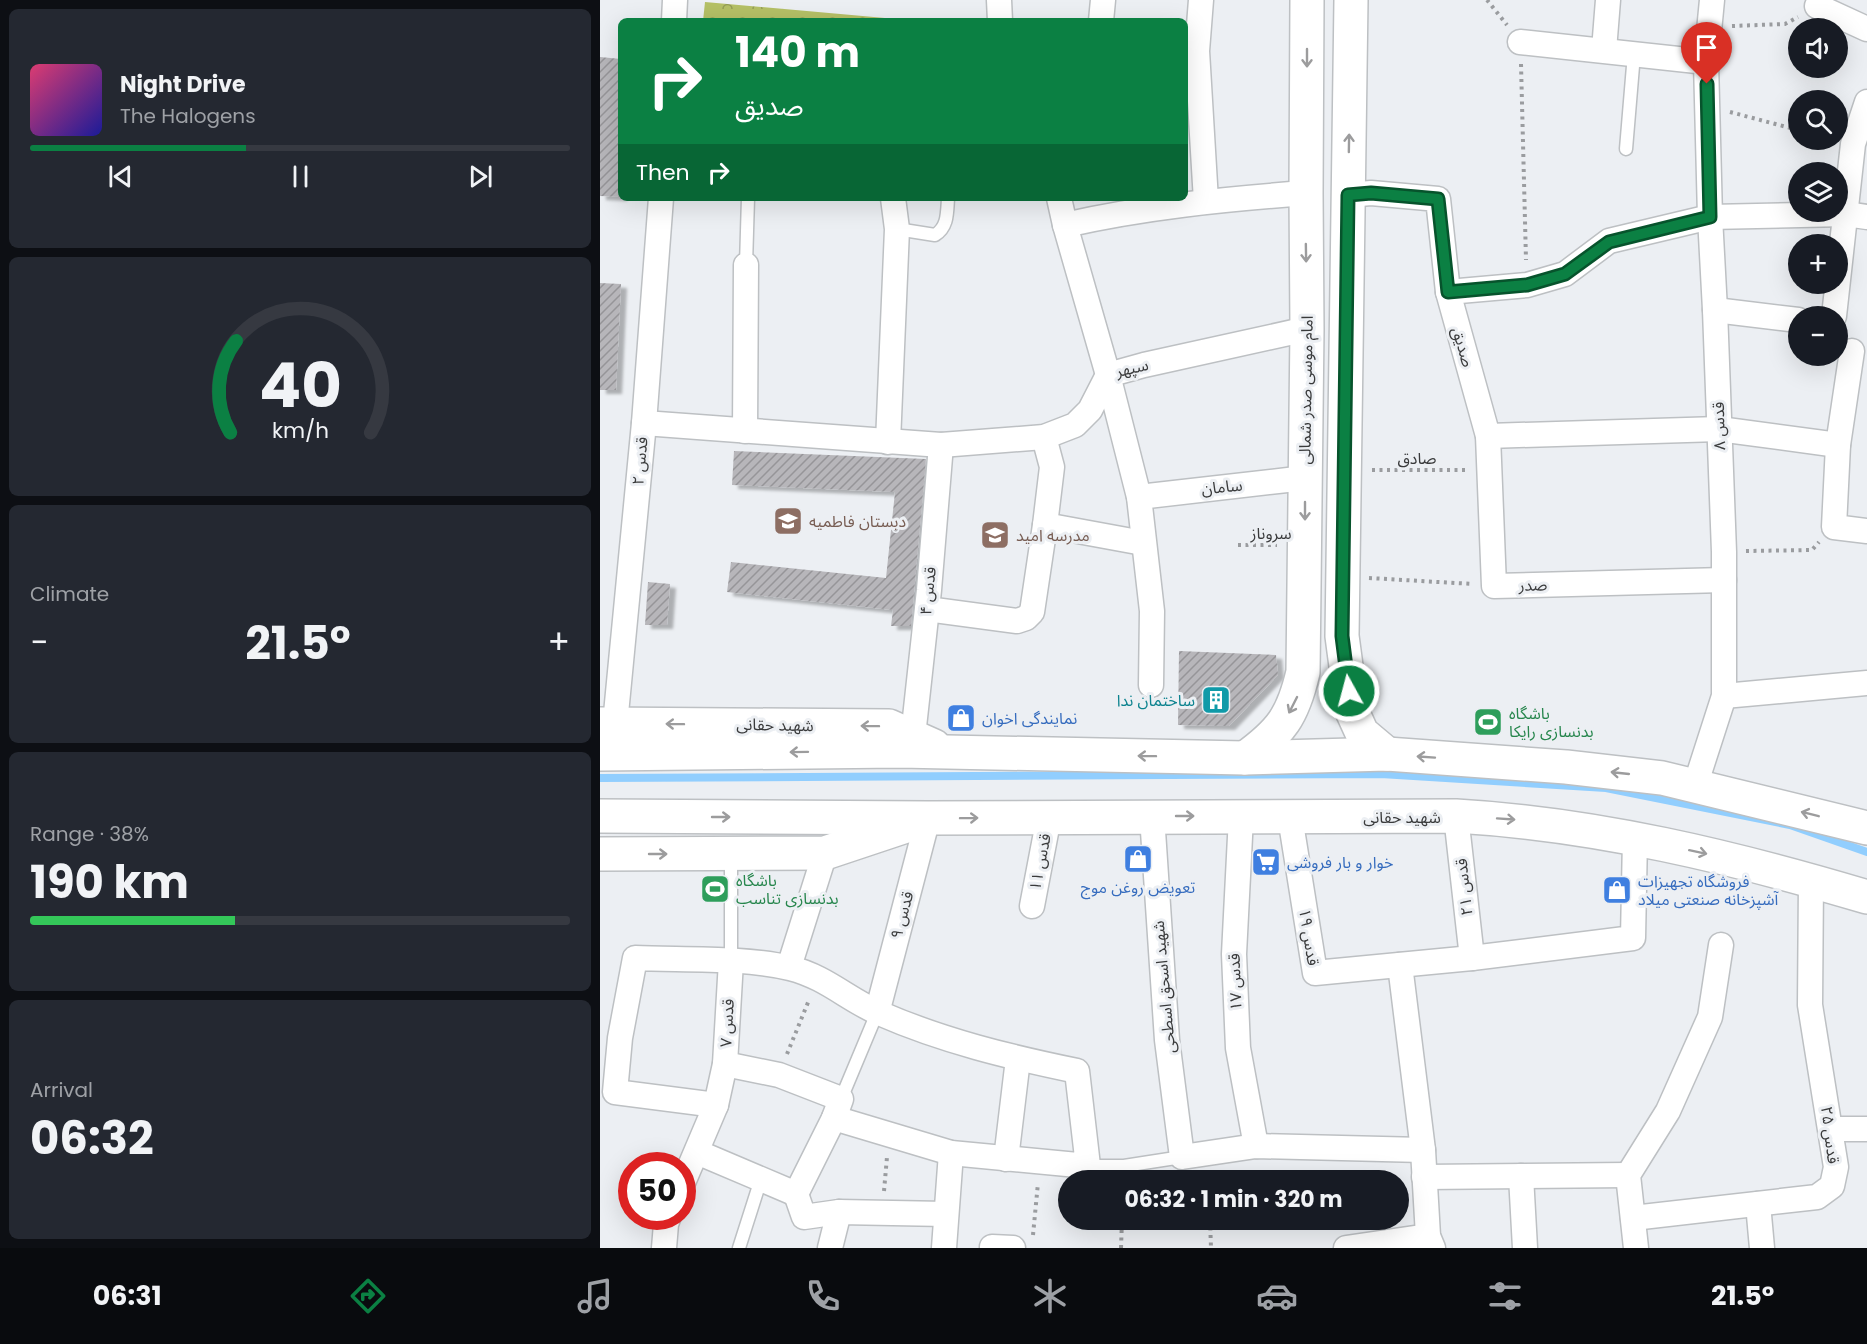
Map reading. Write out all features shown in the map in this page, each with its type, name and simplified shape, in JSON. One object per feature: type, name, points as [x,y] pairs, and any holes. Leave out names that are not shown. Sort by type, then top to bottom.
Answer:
[{"type":"main road","name":"امام موسی صدر شمالی","points":[[1245,758],[1270,740],[1286,718],[1298,697],[1303,672],[1307,329],[1307,0]]},
{"type":"main road","points":[[1351,0],[1342,636],[1352,711],[1362,733],[1387,754]]},
{"type":"main road","points":[[1303,672],[1320,681],[1332,681],[1347,671]]},
{"type":"main road","name":"شهید حقانی","points":[[608,724],[889,726],[906,743],[944,751],[1245,758],[1387,754],[1589,769],[1662,778],[1867,828]]},
{"type":"main road","points":[[600,754],[906,743]]},
{"type":"main road","name":"شهید حقانی","points":[[600,816],[928,818],[1456,816],[1514,820],[1635,838],[1731,859],[1867,897]]},
{"type":"main road","name":"شهید حقانی","points":[[600,854],[825,853],[928,818]]},
{"type":"street","points":[[674,18],[675,0]]},
{"type":"street","points":[[999,0],[1000,18]]},
{"type":"street","points":[[1101,18],[1103,0]]},
{"type":"street","points":[[1200,0],[1191,52],[1206,201]]},
{"type":"street","points":[[1605,50],[1608,0]]},
{"type":"street","name":"قدس ۸","points":[[1695,786],[1724,696],[1724,552],[1706,62],[1712,0]]},
{"type":"street","points":[[1817,6],[1867,29]]},
{"type":"street","points":[[1520,42],[1706,62]]},
{"type":"street","points":[[1836,306],[1857,216],[1852,144],[1867,102]]},
{"type":"street","points":[[1065,225],[1094,218],[1206,201],[1306,193]]},
{"type":"street","name":"صدیق","points":[[1348,195],[1371,193],[1438,199],[1448,292],[1488,436],[1494,585]]},
{"type":"street","name":"قدس ۲","points":[[608,724],[644,423],[661,201]]},
{"type":"street","points":[[888,441],[897,229],[893,201]]},
{"type":"street","name":"سپهر","points":[[1060,201],[1108,375],[1307,329]]},
{"type":"street","points":[[1448,292],[1527,285],[1565,274],[1609,242],[1710,217],[1857,216]]},
{"type":"street","points":[[745,431],[746,265]]},
{"type":"street","points":[[1715,310],[1788,319]]},
{"type":"street","points":[[1848,340],[1859,352],[1838,445],[1834,527],[1867,531]]},
{"type":"street","points":[[644,423],[940,445],[1044,437],[1075,425],[1090,410],[1108,375]]},
{"type":"street","points":[[1108,375],[1139,497],[1152,611],[1151,685]]},
{"type":"street","points":[[1488,436],[1719,429],[1838,445]]},
{"type":"street","points":[[927,609],[1017,621],[1026,618],[1032,612],[1046,525],[1052,467],[1044,437]]},
{"type":"street","name":"قدس ۴","points":[[906,743],[927,609],[940,445]]},
{"type":"street","name":"سامان","points":[[1139,497],[1305,478]]},
{"type":"street","points":[[1046,525],[1143,543]]},
{"type":"street","name":"صدر","points":[[1494,585],[1724,580]]},
{"type":"street","points":[[1724,696],[1867,683]]},
{"type":"street","name":"شهید اسحق اسطحی","points":[[1152,816],[1167,1040],[1182,1157]]},
{"type":"street","name":"قدس ۲۱","points":[[1456,816],[1472,958]]},
{"type":"street","name":"قدس ۱۱","points":[[1032,906],[1048,817]]},
{"type":"street","name":"قدس ۱۷","points":[[1241,817],[1233,954],[1237,1036],[1256,1146]]},
{"type":"street","name":"قدس ۱۹","points":[[1290,817],[1315,973],[1400,965]]},
{"type":"street","name":"قدس ۹","points":[[877,1012],[928,818]]},
{"type":"street","points":[[1346,1248],[1430,1242],[1423,1150],[1400,965],[1633,938],[1635,838]]},
{"type":"street","points":[[789,968],[825,853]]},
{"type":"street","name":"قدس ۲۵","points":[[1632,1218],[1817,1197],[1832,1186],[1836,1167],[1810,1005],[1811,880]]},
{"type":"street","points":[[1636,1248],[1628,1174],[1668,1111],[1710,1017],[1721,945]]},
{"type":"street","points":[[716,1105],[615,1092],[610,1036],[634,958],[731,961],[789,968],[819,977],[877,1012],[952,1042],[1077,1071],[1088,1166],[951,1153],[890,1134],[837,1109],[779,1074],[725,1064]]},
{"type":"street","name":"قدس ۷","points":[[697,1152],[716,1105],[725,1064],[731,961]]},
{"type":"street","points":[[1006,1159],[1018,1059]]},
{"type":"street","points":[[837,1109],[796,1194],[804,1217],[839,1212],[946,1214]]},
{"type":"street","points":[[1830,1129],[1867,1129]]},
{"type":"street","points":[[1182,1157],[1256,1146],[1423,1150]]},
{"type":"street","points":[[697,1152],[796,1194]]},
{"type":"street","points":[[944,1248],[951,1153]]},
{"type":"street","points":[[1424,1177],[1628,1174]]},
{"type":"street","points":[[1521,1176],[1525,1248]]},
{"type":"street","points":[[1758,1204],[1762,1248]]},
{"type":"street","points":[[830,1248],[839,1212]]},
{"type":"street","points":[[663,1248],[665,1230]]},
{"type":"lane","points":[[1626,149],[1634,54]]},
{"type":"lane","points":[[746,265],[748,201]]},
{"type":"lane","points":[[897,229],[935,235],[942,230],[947,218],[948,201]]},
{"type":"lane","name":"قدس ۷","points":[[731,853],[731,961]]},
{"type":"lane","points":[[837,1109],[877,1012]]},
{"type":"lane","points":[[1088,1166],[1124,1166],[1182,1157]]},
{"type":"lane","points":[[740,1248],[761,1179]]},
{"type":"path","points":[[1487,0],[1520,42],[1527,285]]},
{"type":"path","points":[[1710,27],[1785,24],[1817,6]]},
{"type":"path","points":[[1708,106],[1788,127]]},
{"type":"path","name":"صادق","points":[[1344,469],[1489,470]]},
{"type":"path","points":[[1724,552],[1812,550],[1834,527]]},
{"type":"path","name":"سروناز","points":[[1238,545],[1305,545]]},
{"type":"path","name":"صدر","points":[[1343,576],[1494,585]]},
{"type":"path","points":[[779,1074],[819,977]]},
{"type":"path","points":[[881,1213],[890,1134]]},
{"type":"path","points":[[1013,1244],[1040,1162]]},
{"type":"path","points":[[1121,1248],[1122,1230]]},
{"type":"path","points":[[1210,1230],[1211,1248]]},
{"type":"green space","points":[[705,2],[885,18],[703,18]]},
{"type":"building","points":[[600,57],[618,59],[618,197],[600,196]]},
{"type":"building","points":[[600,283],[621,284],[616,390],[600,390]]},
{"type":"building","points":[[734,451],[926,459],[911,626],[891,626],[893,610],[727,592],[731,562],[886,578],[895,492],[732,485]]},
{"type":"building","points":[[648,582],[670,584],[667,625],[645,625]]},
{"type":"building","name":"ساختمان ندا","points":[[1179,651],[1276,655],[1278,675],[1229,726],[1178,725]]},
{"type":"waterway","points":[[600,778],[1381,774],[1606,788],[1790,825],[1867,852]]},
{"type":"place","name":"دبستان فاطمیه","points":[[788,521]]},
{"type":"place","name":"مدرسه امید","points":[[995,535]]},
{"type":"place","name":"ساختمان ندا","points":[[1216,700]]},
{"type":"place","name":"نمایندگی اخوان","points":[[961,718]]},
{"type":"place","name":"باشگاه بدنسازی رایکا","points":[[1488,722]]},
{"type":"place","name":"تعویض روغن موج","points":[[1138,859]]},
{"type":"place","name":"خوار و بار فروشی","points":[[1266,862]]},
{"type":"place","name":"باشگاه بدنسازی تناسب","points":[[715,889]]},
{"type":"place","name":"فروشگاه تجهیزات آشپزخانه صنعتی میلاد","points":[[1617,890]]},
{"type":"route","points":[[1349,691],[1342,636],[1348,195],[1371,193],[1438,199],[1448,292],[1527,285],[1565,274],[1609,242],[1710,217],[1707,84]]}]
